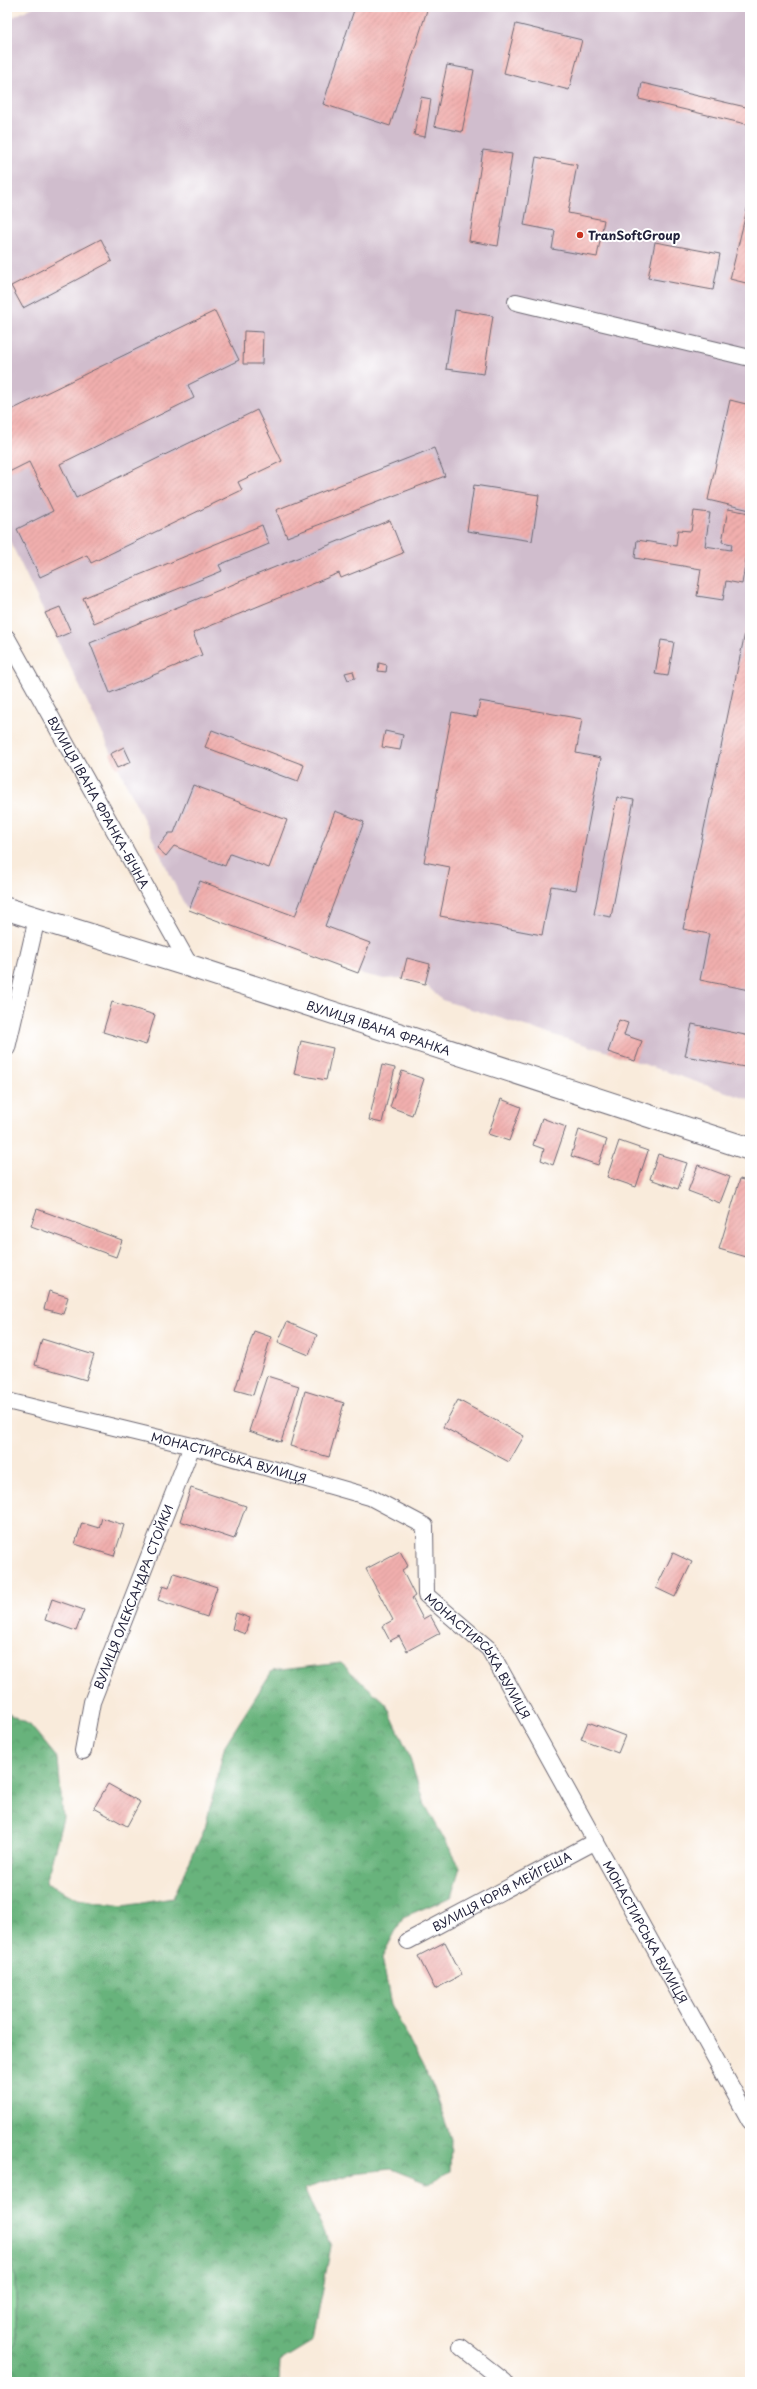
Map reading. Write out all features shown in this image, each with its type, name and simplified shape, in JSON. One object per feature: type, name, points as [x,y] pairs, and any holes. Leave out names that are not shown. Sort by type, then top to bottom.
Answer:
[{"type":"street","points":[[516,302],[750,358]]},
{"type":"street","name":"ВУЛИЦЯ ІВАНА ФРАНКА-БІЧНА","points":[[7,638],[190,966]]},
{"type":"street","name":"ВУЛИЦЯ ІВАНА ФРАНКА","points":[[7,909],[190,966],[750,1148]]},
{"type":"street","points":[[7,1048],[37,918]]},
{"type":"street","name":"МОНАСТИРСЬКА ВУЛИЦЯ","points":[[7,1401],[192,1446],[370,1496],[425,1526],[426,1595],[489,1649],[750,2121]]},
{"type":"street","name":"ВУЛИЦЯ ОЛЕКСАНДРА СТОЙКИ","points":[[83,1751],[92,1702],[192,1446]]},
{"type":"street","name":"ВУЛИЦЯ ЮРІЯ МЕЙГЕША","points":[[408,1941],[596,1841]]},
{"type":"street","points":[[461,2347],[505,2382]]},
{"type":"shaded area","points":[[33,7],[750,7],[750,1100],[608,1052],[442,1000],[425,984],[402,978],[384,979],[358,973],[186,908],[7,535],[7,20]]},
{"type":"green space","points":[[341,1663],[386,1704],[408,1752],[423,1801],[460,1867],[451,1897],[403,1917],[382,1957],[391,2005],[431,2082],[451,2139],[450,2171],[429,2184],[391,2169],[354,2173],[304,2189],[331,2246],[313,2341],[280,2361],[279,2382],[7,2382],[7,2353],[16,2345],[16,2278],[7,2255],[7,1713],[30,1725],[58,1759],[63,1818],[46,1883],[78,1899],[123,1906],[173,1898],[205,1828],[225,1745],[272,1671]]},
{"type":"green space","points":[[7,2255],[16,2278],[16,2345],[7,2353]]},
{"type":"building","points":[[355,7],[428,7],[390,126],[323,104]]},
{"type":"building","points":[[516,24],[582,40],[569,90],[504,73]]},
{"type":"building","points":[[447,65],[474,70],[462,132],[434,126]]},
{"type":"building","points":[[642,83],[750,108],[750,125],[639,99]]},
{"type":"building","points":[[421,97],[431,99],[425,137],[414,135]]},
{"type":"building","points":[[483,150],[512,154],[498,246],[469,241]]},
{"type":"building","points":[[536,157],[577,165],[568,213],[604,220],[597,257],[552,249],[555,231],[524,225]]},
{"type":"building","points":[[750,201],[750,284],[730,279]]},
{"type":"building","points":[[101,239],[112,261],[23,308],[11,286]]},
{"type":"building","points":[[655,242],[720,254],[713,290],[648,278]]},
{"type":"building","points":[[455,310],[493,316],[484,374],[446,369]]},
{"type":"building","points":[[215,311],[239,360],[188,385],[194,398],[60,464],[76,498],[257,410],[282,461],[238,482],[242,490],[91,563],[87,555],[40,577],[17,529],[53,511],[29,462],[7,473],[7,412]]},
{"type":"building","points":[[244,331],[263,332],[262,364],[243,364]]},
{"type":"building","points":[[730,400],[750,405],[750,510],[708,500]]},
{"type":"building","points":[[434,448],[445,476],[287,537],[276,510]]},
{"type":"building","points":[[474,485],[539,495],[532,541],[467,531]]},
{"type":"building","points":[[728,509],[750,513],[750,547],[748,547],[742,584],[726,581],[723,600],[697,596],[701,569],[635,558],[637,540],[676,546],[678,530],[691,531],[694,511],[710,513],[705,546],[731,550],[732,544],[722,542]]},
{"type":"building","points":[[390,520],[403,553],[341,578],[339,573],[193,633],[202,655],[110,693],[90,643]]},
{"type":"building","points":[[262,525],[269,544],[219,565],[222,571],[94,623],[83,598]]},
{"type":"building","points":[[60,607],[71,632],[57,638],[45,613]]},
{"type":"building","points":[[746,628],[750,629],[750,990],[700,980],[709,934],[683,929]]},
{"type":"building","points":[[661,640],[674,642],[668,676],[655,674]]},
{"type":"building","points":[[379,663],[387,665],[386,672],[378,671]]},
{"type":"building","points":[[353,671],[355,678],[348,680],[345,673]]},
{"type":"building","points":[[480,701],[582,719],[576,753],[601,758],[576,890],[551,886],[542,935],[440,916],[450,867],[424,862],[452,712],[477,717]]},
{"type":"building","points":[[212,730],[304,765],[298,782],[205,747]]},
{"type":"building","points":[[385,731],[403,735],[400,750],[382,747]]},
{"type":"building","points":[[124,747],[131,762],[117,768],[110,754]]},
{"type":"building","points":[[193,785],[287,820],[269,868],[230,854],[225,866],[174,846],[166,856],[157,848],[169,833],[174,833]]},
{"type":"building","points":[[617,797],[634,800],[611,917],[594,914]]},
{"type":"building","points":[[335,811],[364,822],[325,926],[370,943],[358,973],[189,910],[200,881],[295,916]]},
{"type":"building","points":[[407,958],[430,964],[425,984],[402,978]]},
{"type":"building","points":[[112,1002],[155,1015],[146,1045],[103,1032]]},
{"type":"building","points":[[619,1020],[628,1023],[624,1035],[642,1041],[635,1061],[608,1052]]},
{"type":"building","points":[[692,1024],[750,1036],[750,1068],[685,1056]]},
{"type":"building","points":[[301,1041],[333,1048],[326,1080],[294,1074]]},
{"type":"building","points":[[382,1065],[395,1068],[382,1123],[369,1120]]},
{"type":"building","points":[[402,1071],[424,1079],[412,1115],[390,1107]]},
{"type":"building","points":[[501,1099],[521,1107],[509,1141],[488,1134]]},
{"type":"building","points":[[542,1118],[566,1127],[553,1165],[541,1160],[544,1149],[533,1145]]},
{"type":"building","points":[[579,1130],[607,1140],[598,1165],[571,1156]]},
{"type":"building","points":[[619,1141],[648,1151],[636,1187],[607,1177]]},
{"type":"building","points":[[658,1154],[687,1163],[678,1189],[650,1179]]},
{"type":"building","points":[[698,1165],[730,1177],[720,1203],[688,1191]]},
{"type":"building","points":[[740,1179],[750,1182],[750,1258],[719,1249]]},
{"type":"building","points":[[37,1209],[122,1240],[116,1257],[31,1226]]},
{"type":"building","points":[[49,1291],[68,1297],[63,1314],[44,1309]]},
{"type":"building","points":[[287,1322],[317,1335],[309,1355],[278,1342]]},
{"type":"building","points":[[254,1331],[271,1337],[253,1395],[235,1390]]},
{"type":"building","points":[[42,1339],[94,1355],[86,1380],[35,1365]]},
{"type":"building","points":[[267,1376],[299,1386],[281,1442],[249,1431]]},
{"type":"building","points":[[305,1391],[344,1403],[329,1457],[290,1446]]},
{"type":"building","points":[[458,1400],[524,1436],[509,1462],[443,1427]]},
{"type":"building","points":[[191,1488],[246,1506],[234,1539],[180,1521]]},
{"type":"building","points":[[102,1518],[124,1525],[114,1556],[75,1544],[82,1523],[99,1528]]},
{"type":"building","points":[[400,1551],[408,1566],[402,1570],[415,1596],[412,1598],[423,1619],[430,1615],[440,1633],[407,1651],[399,1636],[390,1641],[382,1626],[393,1620],[366,1569]]},
{"type":"building","points":[[673,1553],[692,1562],[675,1597],[656,1588]]},
{"type":"building","points":[[174,1573],[217,1587],[207,1617],[158,1600],[163,1586],[169,1588]]},
{"type":"building","points":[[52,1599],[84,1610],[76,1631],[45,1620]]},
{"type":"building","points":[[236,1613],[250,1618],[245,1634],[232,1629]]},
{"type":"building","points":[[588,1722],[625,1736],[618,1753],[581,1739]]},
{"type":"building","points":[[108,1784],[140,1802],[127,1826],[94,1808]]},
{"type":"building","points":[[445,1942],[462,1975],[435,1989],[418,1956]]},
{"type":"place","name":"TranSoftGroup","points":[[580,235]]}]
